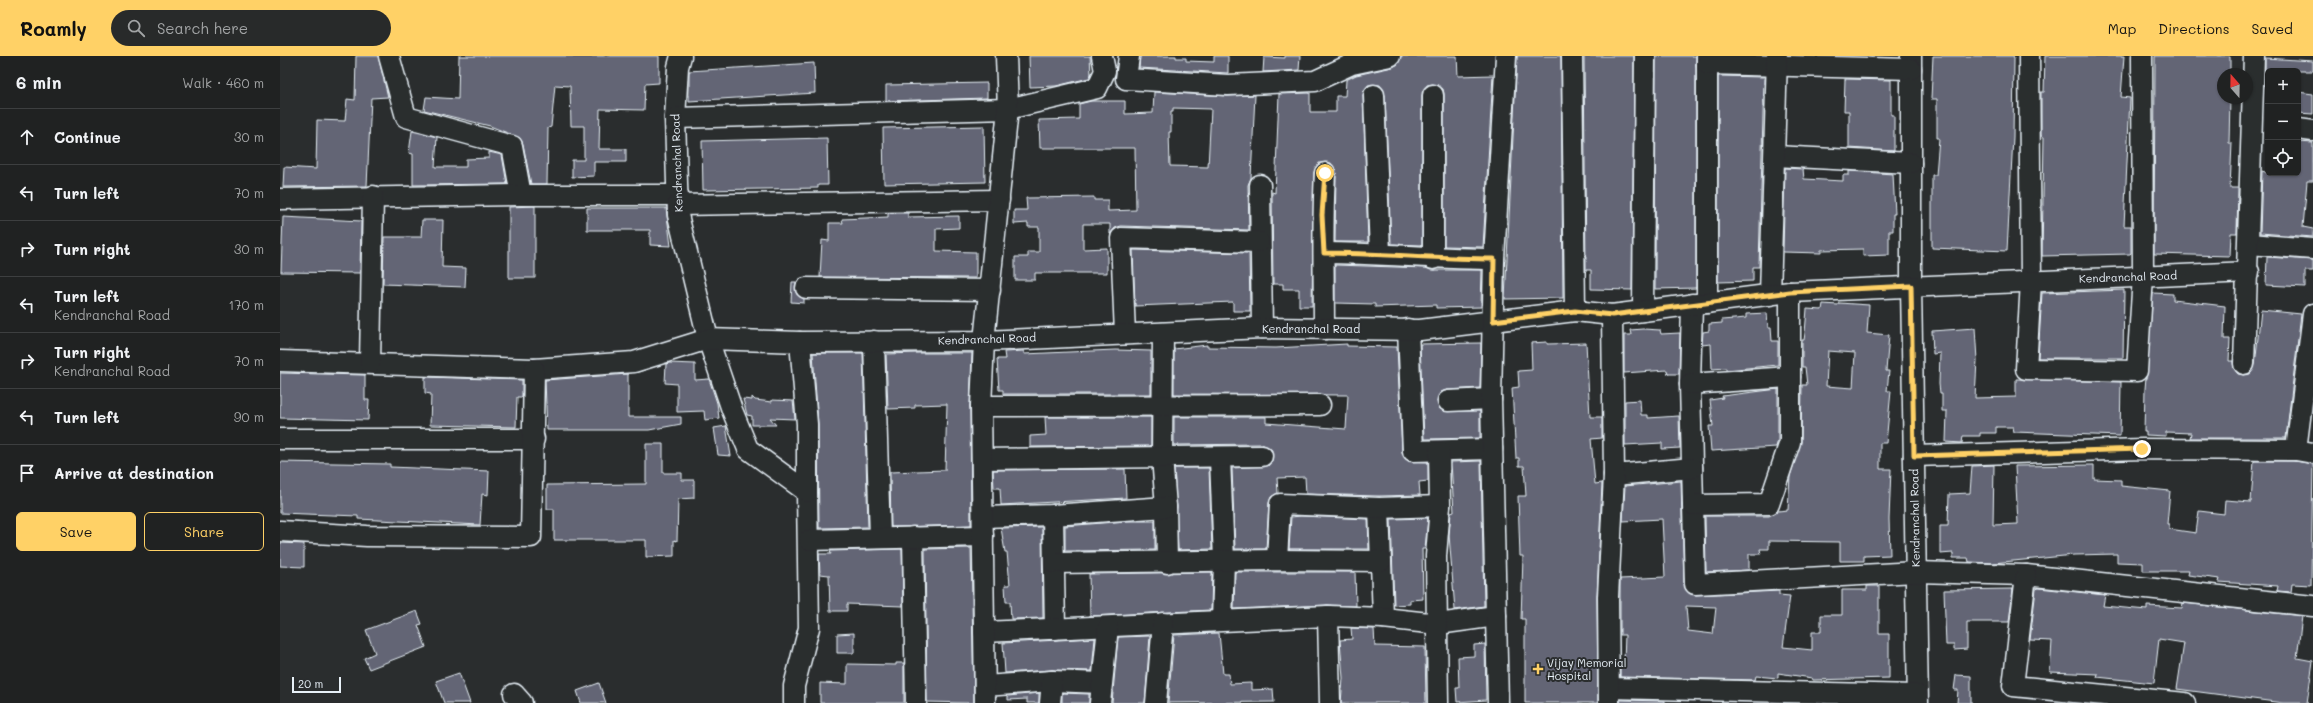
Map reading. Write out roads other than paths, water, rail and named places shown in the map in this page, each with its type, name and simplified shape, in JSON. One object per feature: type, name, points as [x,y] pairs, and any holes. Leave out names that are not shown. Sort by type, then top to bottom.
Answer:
[{"type":"street","points":[[389,56],[406,117],[512,146],[521,195]]},
{"type":"street","name":"Kendranchal Road","points":[[681,56],[678,67],[675,118],[678,214],[708,339],[732,410],[748,449],[807,492]]},
{"type":"street","points":[[1006,56],[1008,109],[984,341],[982,459],[985,694],[1052,682],[1101,684]]},
{"type":"street","points":[[675,118],[1008,109],[1097,88],[1105,71],[1102,56]]},
{"type":"street","points":[[1129,56],[1126,79],[1228,85],[1315,81],[1352,64],[1390,56]]},
{"type":"street","points":[[1498,703],[1491,399],[1494,259],[1506,56]]},
{"type":"street","points":[[1572,56],[1575,311]]},
{"type":"street","points":[[1642,311],[1645,56]]},
{"type":"street","points":[[2029,56],[2031,281],[2026,369],[2137,371],[2143,276],[2142,56]]},
{"type":"street","points":[[2244,364],[2249,244],[2260,125],[2254,56]]},
{"type":"street","points":[[1911,62],[1776,62],[1707,60],[1700,303],[1690,384],[1695,584],[1916,572],[2026,574],[2313,606]]},
{"type":"street","points":[[1770,295],[1775,156],[1776,62]]},
{"type":"street","name":"Kendranchal Road","points":[[1911,62],[1911,286],[1918,699]]},
{"type":"street","points":[[1374,95],[1380,253]]},
{"type":"street","points":[[1433,95],[1433,259]]},
{"type":"street","points":[[2301,130],[2313,131]]},
{"type":"street","points":[[1775,156],[1911,163]]},
{"type":"street","points":[[1324,329],[1324,253],[1322,215],[1325,173]]},
{"type":"street","points":[[1260,185],[1262,328]]},
{"type":"street","points":[[280,199],[373,196],[521,195],[678,200],[998,200]]},
{"type":"street","points":[[370,363],[373,196]]},
{"type":"street","points":[[1125,334],[1121,238],[1260,242]]},
{"type":"street","points":[[2249,244],[2313,249]]},
{"type":"street","points":[[1324,253],[1380,253],[1433,259],[1494,259]]},
{"type":"street","name":"Kendranchal Road","points":[[708,339],[800,342],[984,341],[1262,328],[1443,328],[1575,311],[1612,315],[1790,292],[2249,272]]},
{"type":"street","points":[[806,288],[990,290]]},
{"type":"street","points":[[1693,505],[1769,504],[1790,442],[1790,292]]},
{"type":"street","points":[[1914,456],[2142,449],[2305,452],[2313,314]]},
{"type":"street","points":[[1612,315],[1614,475],[1608,597],[1609,695],[1918,699]]},
{"type":"street","points":[[1408,329],[1413,451],[1492,449]]},
{"type":"street","points":[[1163,333],[1162,457],[1166,508],[1167,563]]},
{"type":"street","points":[[280,361],[534,369],[634,362],[708,339]]},
{"type":"street","points":[[874,341],[880,538]]},
{"type":"street","points":[[794,703],[794,686],[810,628],[806,424],[800,342]]},
{"type":"street","points":[[280,531],[367,536],[531,537],[534,439],[534,369]]},
{"type":"street","points":[[1690,384],[1790,377]]},
{"type":"street","points":[[1448,401],[1491,399]]},
{"type":"street","points":[[982,406],[1320,405]]},
{"type":"street","points":[[280,439],[534,439]]},
{"type":"street","points":[[1438,703],[1436,556],[1440,506],[1439,451]]},
{"type":"street","points":[[982,459],[1162,457],[1220,458],[1262,456]]},
{"type":"street","points":[[1220,458],[1224,561],[1222,620]]},
{"type":"street","points":[[1614,475],[1692,468]]},
{"type":"street","points":[[1277,560],[1280,504],[1379,508],[1440,506]]},
{"type":"street","points":[[809,540],[913,537],[1053,515],[1166,508]]},
{"type":"street","points":[[1379,508],[1383,618]]},
{"type":"street","points":[[1053,515],[1055,629]]},
{"type":"street","points":[[913,537],[916,703]]},
{"type":"street","points":[[1054,563],[1167,563],[1277,560],[1381,561]]},
{"type":"street","points":[[2026,574],[2013,686],[2174,702]]},
{"type":"street","points":[[984,632],[1328,616],[1383,618],[1438,624],[1496,616]]},
{"type":"street","points":[[1328,616],[1330,703]]},
{"type":"street","points":[[1156,703],[1163,623]]},
{"type":"street","points":[[1100,703],[1108,627]]},
{"type":"street","points":[[1050,703],[1052,682]]},
{"type":"place","name":"Vijay Memorial Hospital","points":[[1538,669]]}]
